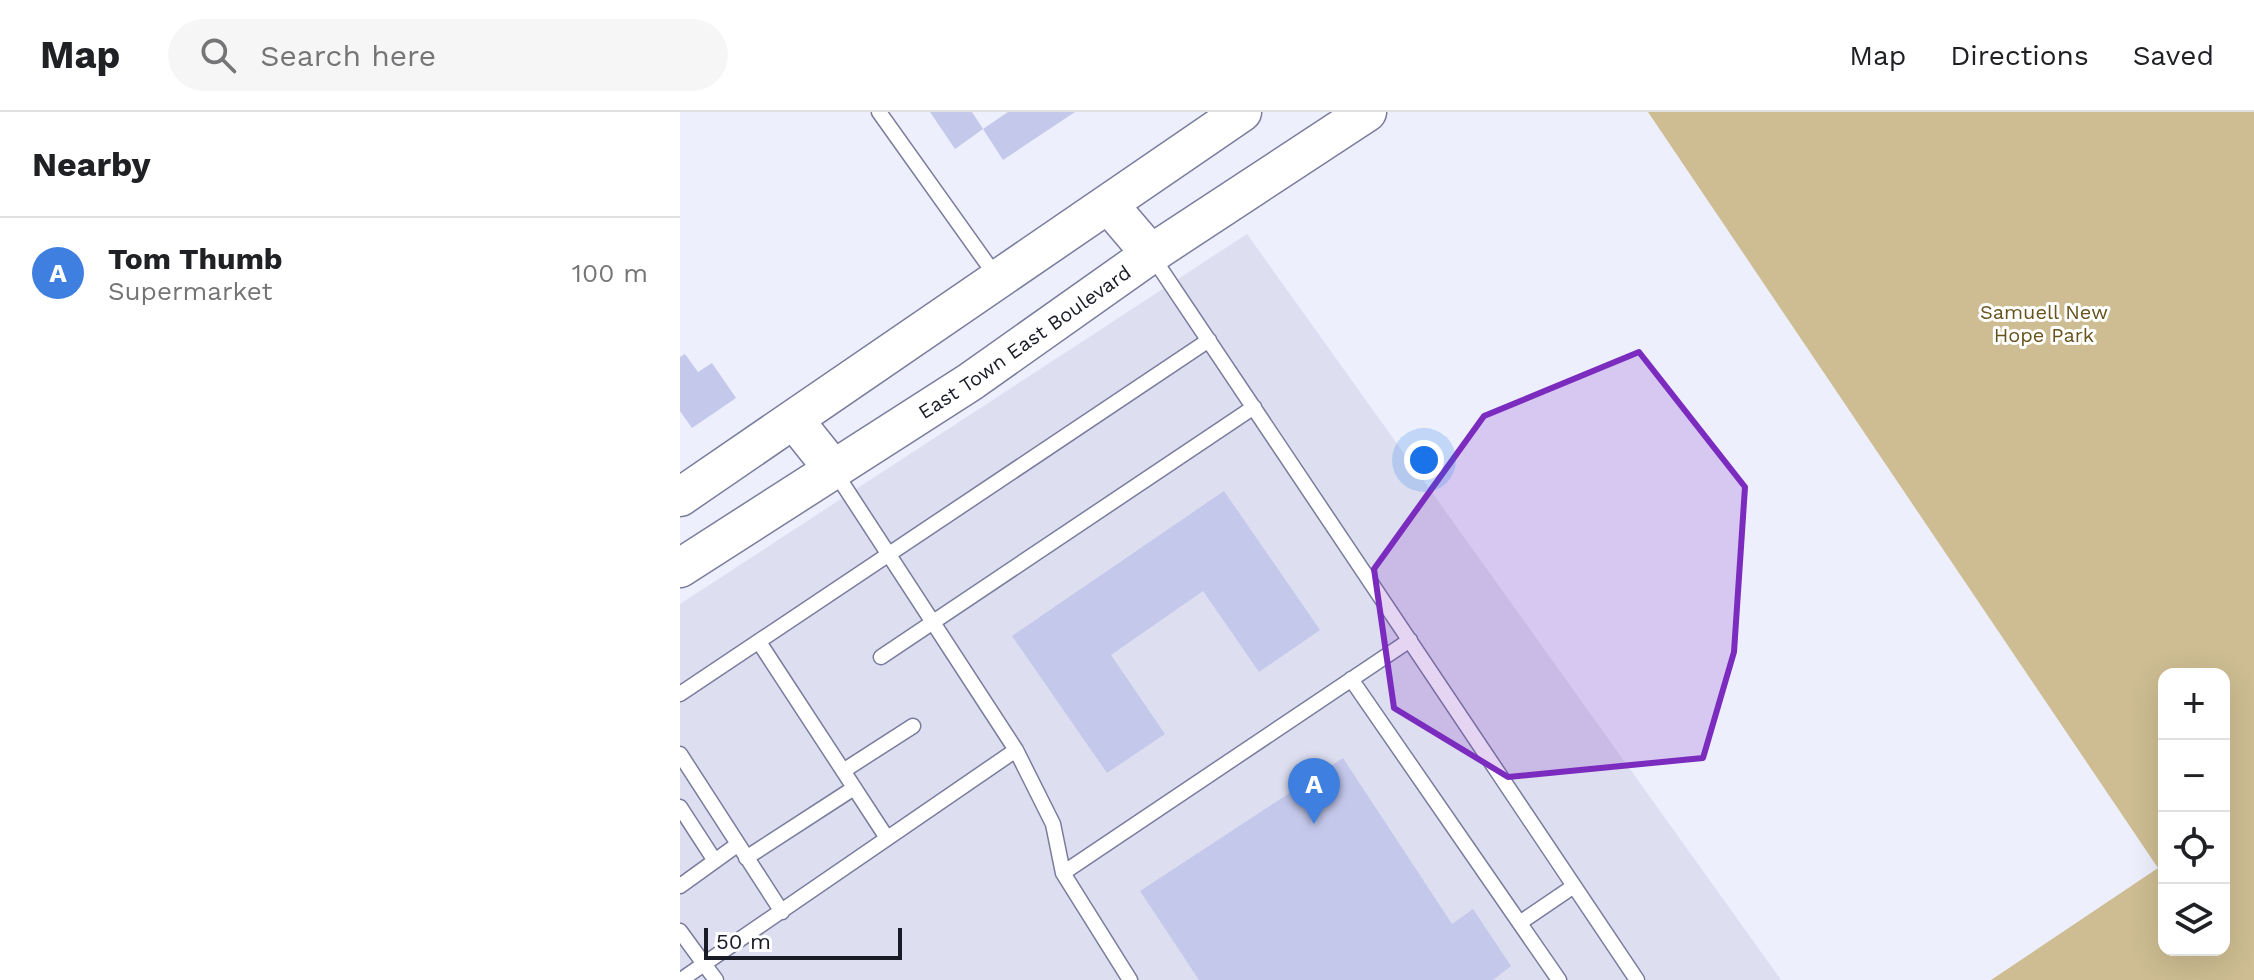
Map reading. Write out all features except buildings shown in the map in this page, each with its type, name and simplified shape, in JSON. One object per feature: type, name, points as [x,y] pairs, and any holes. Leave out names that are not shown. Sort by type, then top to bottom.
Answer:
[{"type":"street","points":[[680,497],[1242,112]]},
{"type":"street","name":"East Town East Boulevard","points":[[680,568],[970,382],[1151,254],[1367,112]]},
{"type":"street","points":[[1109,205],[1151,254]]},
{"type":"street","points":[[794,420],[834,470]]},
{"type":"lane","points":[[879,112],[998,280]]},
{"type":"lane","points":[[1151,254],[1637,980]]},
{"type":"lane","points":[[680,694],[1209,340]]},
{"type":"lane","points":[[881,657],[1254,407]]},
{"type":"lane","points":[[834,470],[1016,750],[1053,824],[1063,873],[1130,980]]},
{"type":"lane","points":[[1063,873],[1410,640]]},
{"type":"lane","points":[[759,642],[887,838]]},
{"type":"lane","points":[[1351,679],[1559,980]]},
{"type":"lane","points":[[843,771],[913,726]]},
{"type":"lane","points":[[681,980],[1016,750]]},
{"type":"lane","points":[[680,754],[782,912]]},
{"type":"lane","points":[[680,886],[715,861],[742,852],[854,788]]},
{"type":"lane","points":[[682,813],[715,861]]},
{"type":"lane","points":[[1521,922],[1574,886]]},
{"type":"lane","points":[[680,931],[716,980]]},
{"type":"highlighted area","points":[[1639,352],[1745,487],[1734,652],[1703,758],[1508,777],[1394,708],[1374,569],[1484,416]]},
{"type":"shaded area","points":[[1247,234],[1781,980],[680,980],[680,604]]},
{"type":"green space","name":"Samuell New Hope Park","points":[[1648,112],[2254,112],[2254,980],[1991,980],[2158,868]]},
{"type":"place","name":"Tom Thumb","points":[[1314,824]]}]
